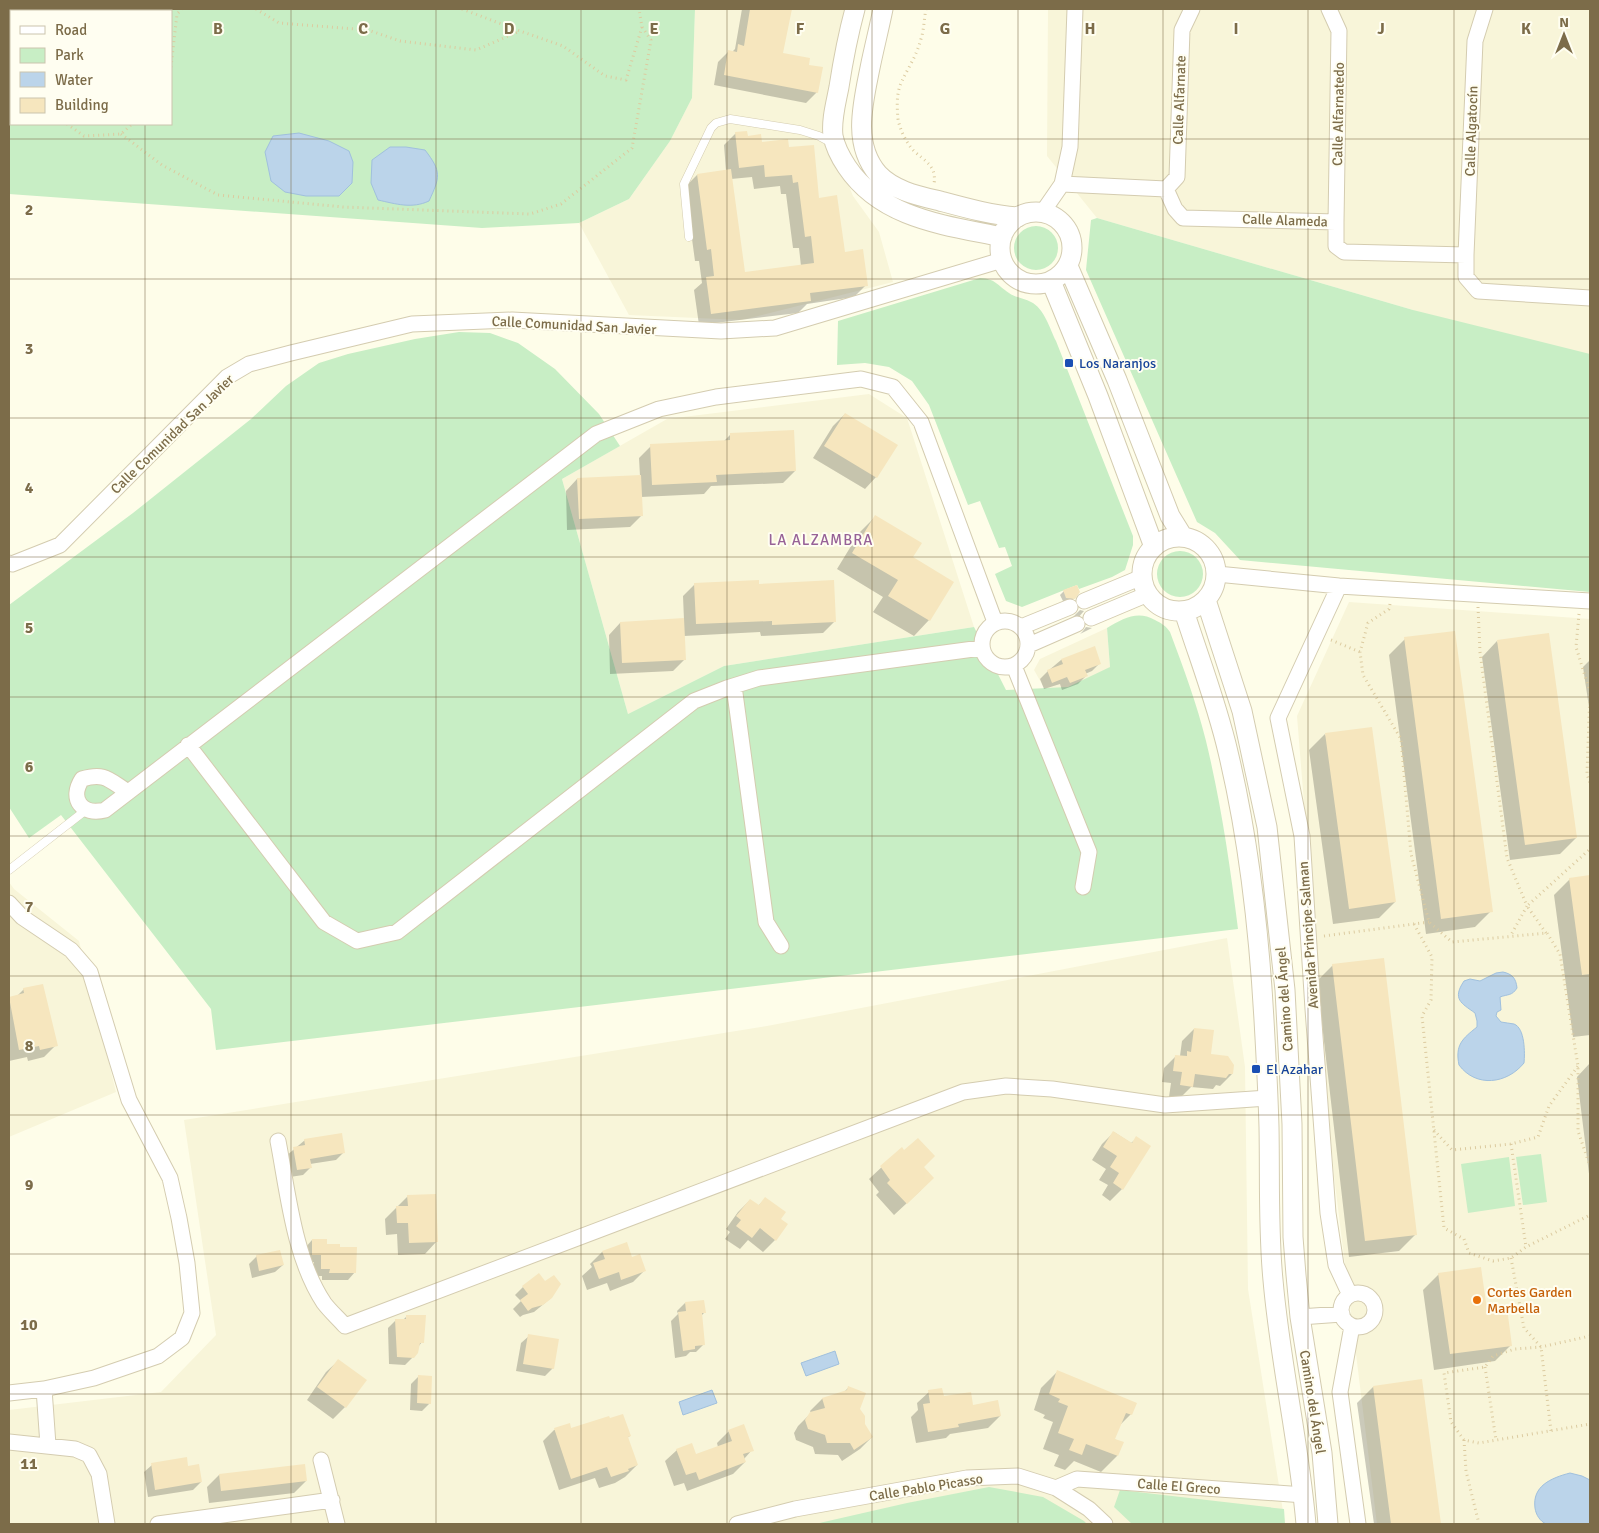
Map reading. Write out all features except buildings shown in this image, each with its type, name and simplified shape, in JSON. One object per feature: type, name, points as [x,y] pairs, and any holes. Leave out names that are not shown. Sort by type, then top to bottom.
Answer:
[{"type":"street","points":[[854,9],[833,116],[833,136],[843,161],[855,178],[871,193],[893,207],[914,217],[1002,236]]},
{"type":"street","points":[[883,9],[861,114],[861,132],[870,163],[888,182],[899,188],[932,199],[996,215],[1018,217]]},
{"type":"street","points":[[1042,213],[1062,184],[1070,147],[1075,9]]},
{"type":"street","name":"Calle Alfarnate","points":[[1166,189],[1177,177],[1182,30],[1192,9]]},
{"type":"street","name":"Calle Alfarnatedo","points":[[1330,9],[1339,31],[1336,222]]},
{"type":"street","name":"Calle Algatocín","points":[[1466,255],[1474,41],[1485,9]]},
{"type":"street","points":[[1062,184],[1166,189]]},
{"type":"street","name":"Calle Alameda","points":[[1166,189],[1174,209],[1183,218],[1336,222],[1336,246],[1344,252],[1466,255]]},
{"type":"street","points":[[1030,213],[1042,213],[1053,217],[1069,233],[1072,244],[1072,256],[1068,266],[1051,281],[1036,285],[1022,282],[1010,273],[1002,260],[1000,248],[1002,236],[1008,225],[1018,217],[1030,213]]},
{"type":"street","points":[[1466,255],[1466,277],[1478,290],[1590,298]]},
{"type":"street","name":"Calle Comunidad San Javier","points":[[9,563],[12,564],[60,545],[227,377],[249,364],[412,324],[512,320],[721,331],[775,328],[1002,260]]},
{"type":"street","points":[[1068,266],[1117,380],[1170,516],[1183,537]]},
{"type":"street","points":[[1051,281],[1095,388],[1154,546]]},
{"type":"street","points":[[128,792],[105,778],[96,775],[82,779],[76,788],[78,802],[86,810],[94,813],[105,810],[596,434],[659,409],[716,397],[861,379],[892,388],[920,422],[995,622]]},
{"type":"street","points":[[1183,537],[1198,542],[1210,553],[1215,563],[1217,574],[1214,588],[1206,600],[1195,608],[1184,611],[1163,607],[1154,601],[1145,585],[1145,560],[1154,546],[1172,538],[1183,537]]},
{"type":"street","points":[[1217,574],[1339,586],[1585,601]]},
{"type":"street","points":[[1021,627],[1077,604],[1145,585]]},
{"type":"street","points":[[1029,645],[1084,621],[1145,585]]},
{"type":"street","name":"Avenida Principe Salman","points":[[1339,586],[1278,718],[1302,836],[1328,1213],[1336,1265],[1350,1295]]},
{"type":"street","name":"Camino del Ángel","points":[[1206,600],[1242,711],[1267,827],[1285,990],[1292,1124],[1293,1237],[1300,1317],[1322,1453],[1328,1524]]},
{"type":"street","name":"Camino del Ángel","points":[[1184,611],[1219,717],[1228,751],[1245,836],[1264,1016],[1268,1098],[1272,1280],[1304,1495],[1306,1524]]},
{"type":"street","points":[[1004,620],[1013,622],[1021,627],[1027,635],[1029,645],[1024,657],[1014,666],[1000,667],[988,660],[981,648],[981,640],[984,633],[995,622],[1004,620]]},
{"type":"street","points":[[188,745],[324,922],[357,941],[397,932],[694,701],[760,678],[981,648]]},
{"type":"street","points":[[1014,666],[1089,852],[1082,887]]},
{"type":"street","points":[[734,686],[766,922],[781,946]]},
{"type":"street","points":[[9,903],[22,917],[71,950],[90,972],[129,1100],[170,1178],[187,1263],[192,1312],[182,1338],[158,1356],[94,1378],[44,1389],[9,1394]]},
{"type":"street","points":[[278,1141],[296,1235],[310,1278],[325,1304],[345,1326],[963,1092],[1006,1086],[1052,1089],[1165,1105],[1268,1098]]},
{"type":"street","points":[[1358,1293],[1366,1295],[1372,1301],[1375,1308],[1374,1317],[1361,1327],[1352,1326],[1342,1314],[1343,1303],[1350,1295],[1358,1293]]},
{"type":"street","points":[[1300,1317],[1342,1314]]},
{"type":"street","points":[[1352,1326],[1340,1392],[1358,1524]]},
{"type":"street","points":[[44,1389],[48,1445]]},
{"type":"street","points":[[9,1442],[75,1448],[89,1455],[99,1474],[107,1524]]},
{"type":"street","points":[[321,1460],[337,1524]]},
{"type":"street","name":"Calle Pablo Picasso","points":[[737,1524],[795,1508],[967,1478],[1018,1476],[1056,1488],[1089,1508],[1105,1524]]},
{"type":"street","name":"Calle El Greco","points":[[1056,1488],[1077,1479],[1304,1495]]},
{"type":"street","points":[[158,1524],[332,1500]]},
{"type":"lane","points":[[689,237],[684,184],[711,128],[716,123],[730,119],[800,130],[819,136],[836,146]]},
{"type":"lane","points":[[9,870],[86,810]]},
{"type":"path","points":[[172,65],[177,14],[182,9]]},
{"type":"path","points":[[256,9],[279,23],[368,30],[400,41],[476,50],[520,31]]},
{"type":"path","points":[[462,9],[563,46],[605,76],[626,80],[642,27]]},
{"type":"path","points":[[121,134],[162,165],[218,195],[343,208],[530,214],[561,204],[632,148],[651,40],[642,27],[639,9]]},
{"type":"path","points":[[926,9],[921,40],[910,68],[901,83],[897,102],[898,122],[904,138],[913,150],[930,164],[934,170],[932,199]]},
{"type":"path","points":[[68,125],[84,136],[121,134],[131,125]]},
{"type":"path","points":[[1392,589],[1389,610],[1368,623],[1360,652],[1363,675],[1401,739],[1411,854],[1429,922],[1452,942],[1547,933]]},
{"type":"path","points":[[1477,594],[1480,652],[1507,858],[1527,906],[1560,954],[1578,1066],[1578,1131],[1590,1166]]},
{"type":"path","points":[[1585,601],[1576,648],[1590,692],[1587,774],[1590,783]]},
{"type":"path","points":[[1317,634],[1360,652]]},
{"type":"path","points":[[1511,936],[1527,906],[1590,849]]},
{"type":"path","points":[[1308,938],[1429,922]]},
{"type":"path","points":[[1414,924],[1432,957],[1431,1000],[1422,1016],[1444,1228],[1464,1239],[1469,1253],[1493,1261],[1511,1258],[1526,1247],[1590,1215],[1590,1211]]},
{"type":"path","points":[[1434,1129],[1452,1150],[1511,1144],[1538,1137],[1549,1106],[1578,1066]]},
{"type":"path","points":[[1511,1144],[1526,1247]]},
{"type":"path","points":[[1511,1258],[1524,1328],[1541,1347],[1552,1431]]},
{"type":"path","points":[[1496,1440],[1485,1367],[1493,1356],[1515,1349],[1541,1347],[1590,1336]]},
{"type":"path","points":[[1479,1524],[1466,1471],[1464,1440],[1451,1422],[1444,1373],[1485,1367]]},
{"type":"path","points":[[1464,1440],[1479,1443],[1590,1424]]},
{"type":"shaded area","points":[[695,9],[847,9],[825,126],[853,196],[879,232],[893,282],[742,320],[629,315],[579,223],[629,199],[670,141],[692,98]]},
{"type":"shaded area","points":[[1048,9],[1590,9],[1590,406],[1413,310],[1097,218],[1047,156]]},
{"type":"shaded area","points":[[869,394],[907,418],[974,627],[724,666],[628,714],[562,479],[667,419]]},
{"type":"shaded area","points":[[1349,602],[1590,619],[1590,1524],[1377,1524],[1334,1176],[1297,716]]},
{"type":"shaded area","points":[[1107,628],[1110,667],[1055,707],[1034,670],[1040,659]]},
{"type":"shaded area","points":[[9,882],[14,889],[79,941],[116,1092],[9,1137]]},
{"type":"shaded area","points":[[1227,938],[1245,1067],[1248,1289],[1285,1524],[9,1524],[9,1410],[161,1392],[216,1335],[184,1120],[767,1026]]},
{"type":"green space","points":[[9,9],[695,9],[692,98],[670,141],[629,199],[579,223],[482,228],[9,194]]},
{"type":"green space","points":[[1097,218],[1413,310],[1590,354],[1590,592],[1240,560],[1215,533],[1197,522],[1086,270],[1091,220]]},
{"type":"green space","points":[[1040,226],[1052,232],[1057,239],[1057,257],[1052,264],[1045,269],[1032,270],[1024,267],[1017,260],[1014,244],[1017,236],[1024,229]]},
{"type":"green space","points":[[980,278],[993,281],[1012,295],[1031,302],[1043,314],[1056,341],[1133,536],[1133,545],[1125,570],[1112,577],[1079,589],[1077,585],[1022,607],[1006,601],[995,574],[1012,566],[1005,547],[999,548],[980,501],[968,505],[929,405],[912,381],[889,367],[865,363],[837,365],[838,321]]},
{"type":"green space","points":[[459,332],[490,333],[518,343],[555,369],[599,414],[620,446],[562,479],[628,714],[724,666],[974,627],[1006,690],[1068,687],[1110,667],[1107,628],[1130,617],[1148,617],[1167,628],[1170,632],[1190,686],[1202,727],[1221,811],[1238,929],[216,1050],[211,1009],[61,815],[29,838],[9,807],[9,605],[133,513],[251,419],[286,386],[319,363],[348,354],[415,339]]},
{"type":"green space","points":[[1176,551],[1184,551],[1193,555],[1199,561],[1203,574],[1199,587],[1193,593],[1184,597],[1176,597],[1167,593],[1161,587],[1157,578],[1157,570],[1161,561],[1167,555]]},
{"type":"green space","points":[[1541,1154],[1547,1202],[1523,1205],[1516,1157]]},
{"type":"green space","points":[[1509,1157],[1515,1206],[1468,1213],[1461,1164]]},
{"type":"green space","points":[[989,1487],[1043,1497],[1087,1524],[815,1524],[907,1503]]},
{"type":"green space","points":[[1120,1490],[1284,1509],[1285,1524],[1132,1524],[1114,1507]]},
{"type":"water","points":[[299,133],[329,141],[349,151],[353,162],[352,183],[339,196],[306,196],[285,192],[271,181],[265,152],[273,136]]},
{"type":"water","points":[[390,147],[425,150],[431,158],[438,175],[429,201],[410,205],[378,200],[371,183],[372,160]]},
{"type":"water","points":[[1503,972],[1513,977],[1517,988],[1512,994],[1500,997],[1501,1010],[1497,1012],[1496,1016],[1501,1022],[1518,1026],[1524,1041],[1524,1063],[1517,1070],[1500,1079],[1483,1080],[1466,1072],[1459,1065],[1459,1047],[1467,1035],[1477,1027],[1477,1021],[1475,1013],[1460,1000],[1459,992],[1464,981],[1470,979],[1480,981],[1496,973]]},
{"type":"water","points":[[835,1351],[839,1364],[806,1376],[801,1363]]},
{"type":"water","points":[[712,1390],[717,1403],[683,1415],[679,1402]]},
{"type":"water","points":[[1570,1473],[1590,1480],[1590,1524],[1546,1524],[1537,1515],[1535,1500],[1537,1494],[1544,1484],[1550,1480]]},
{"type":"place","name":"Los Naranjos","points":[[1069,363]]},
{"type":"place","name":"El Azahar","points":[[1256,1069]]},
{"type":"place","name":"Cortes Garden Marbella","points":[[1477,1300]]},
{"type":"district","name":"LA ALZAMBRA","points":[[821,540]]}]
